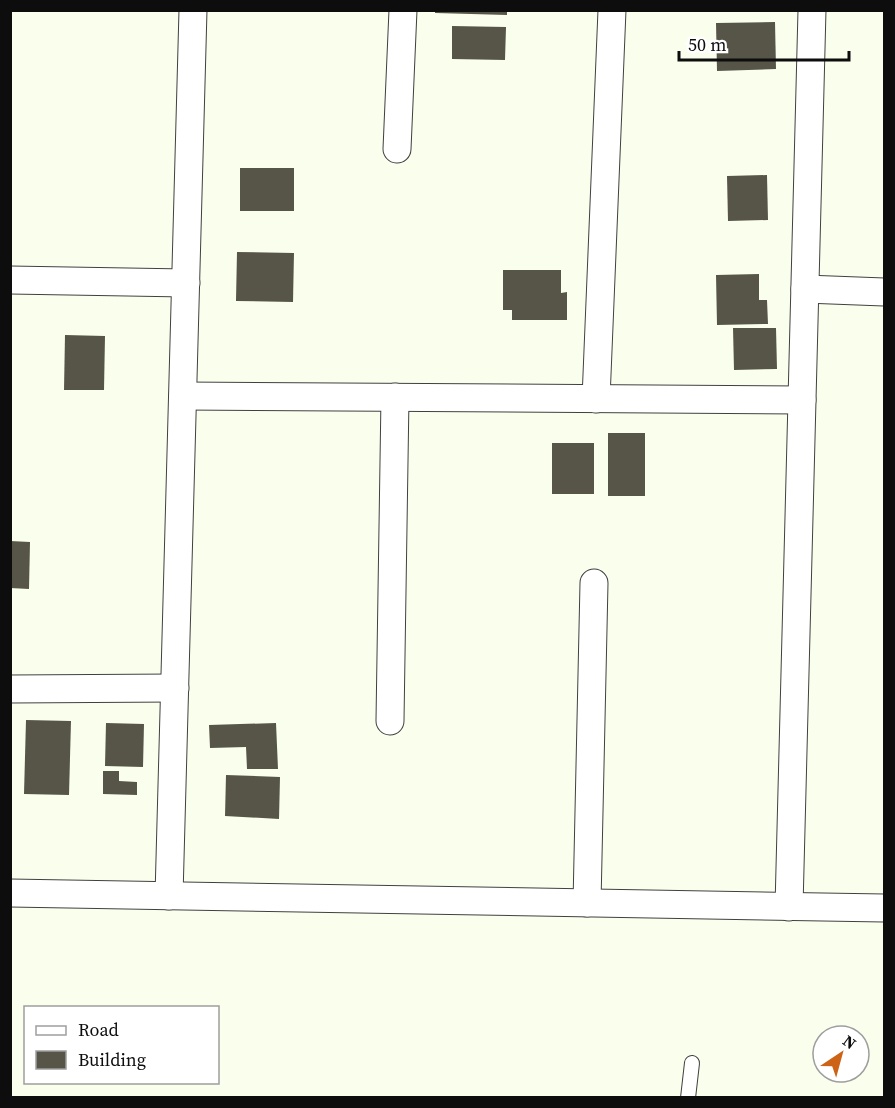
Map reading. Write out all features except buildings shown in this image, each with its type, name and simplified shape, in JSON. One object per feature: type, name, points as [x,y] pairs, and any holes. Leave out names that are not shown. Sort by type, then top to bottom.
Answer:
[{"type":"street","points":[[169,896],[193,10]]},
{"type":"street","points":[[397,148],[403,10]]},
{"type":"street","points":[[596,399],[612,10]]},
{"type":"street","points":[[789,906],[812,10]]},
{"type":"street","points":[[10,280],[186,283]]},
{"type":"street","points":[[805,289],[885,292]]},
{"type":"street","points":[[183,396],[802,400]]},
{"type":"street","points":[[390,721],[395,397]]},
{"type":"street","points":[[587,903],[594,583]]},
{"type":"street","points":[[10,689],[175,688]]},
{"type":"street","points":[[10,893],[885,908]]},
{"type":"lane","points":[[688,1098],[692,1063]]}]
